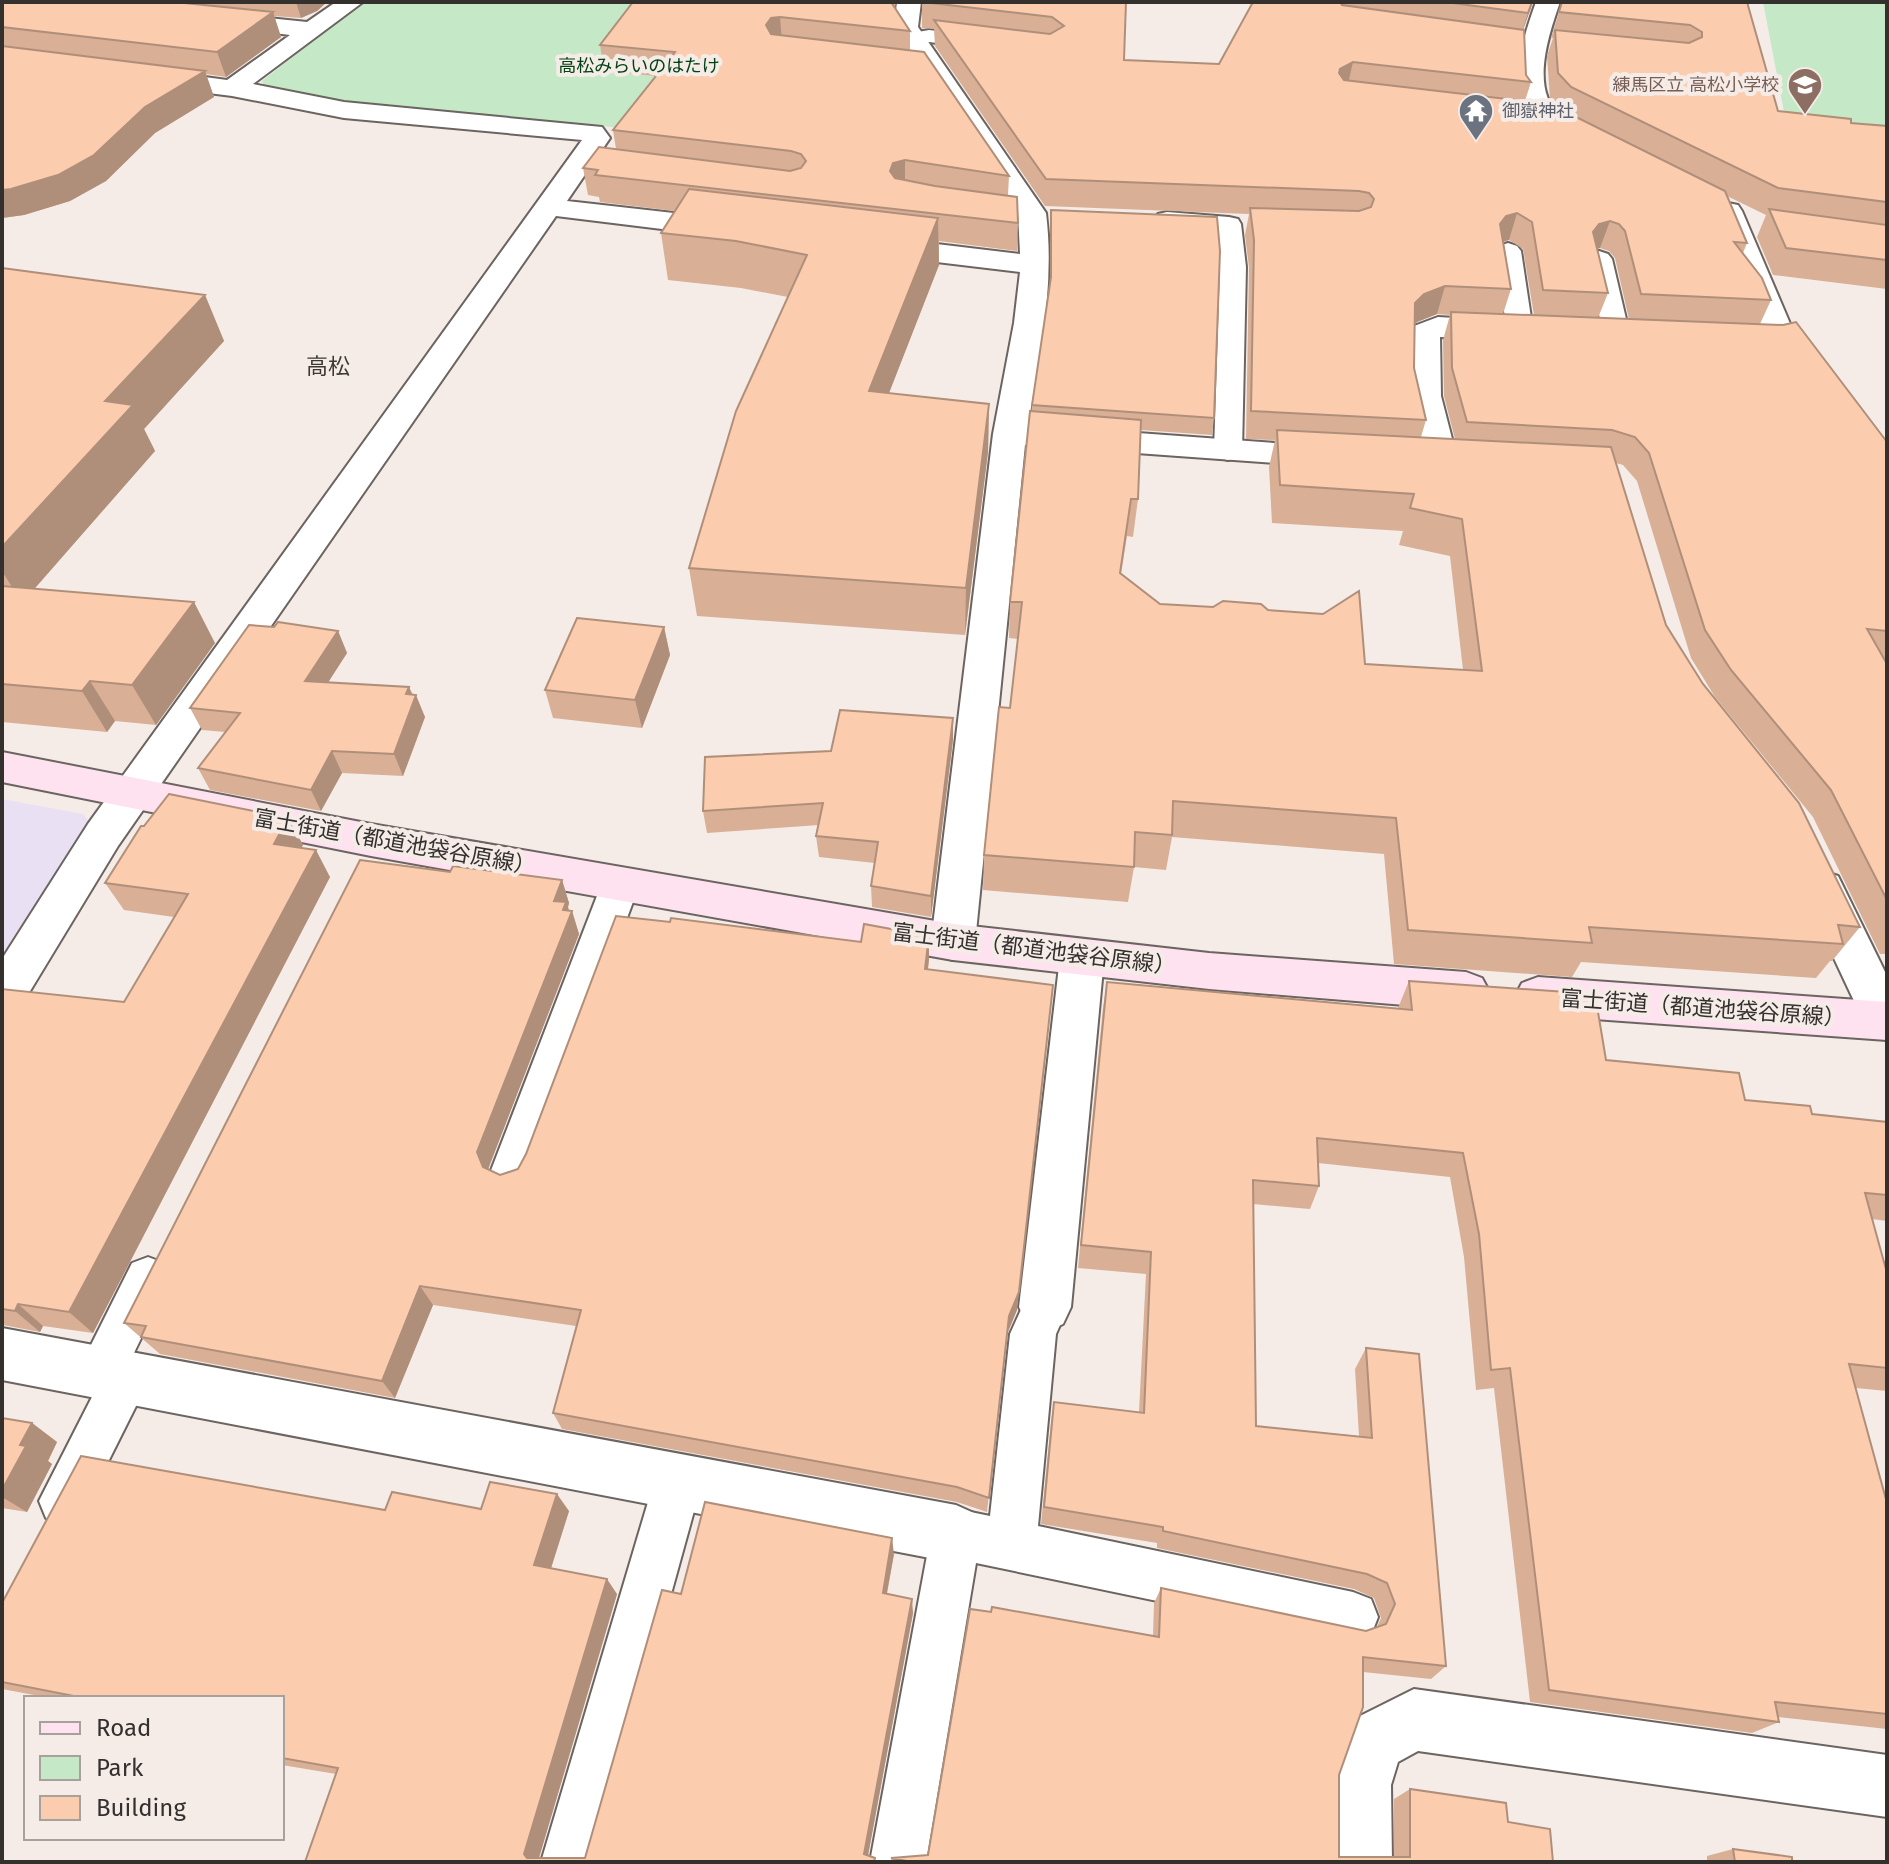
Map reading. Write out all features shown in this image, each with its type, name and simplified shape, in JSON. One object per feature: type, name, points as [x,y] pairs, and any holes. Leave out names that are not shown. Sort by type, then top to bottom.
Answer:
[{"type":"main road","name":"富士街道（都道池袋谷原線）","points":[[2,767],[134,791],[364,854],[621,883],[953,942],[1302,979],[1886,1021]]},
{"type":"street","points":[[232,88],[351,2]]},
{"type":"street","points":[[909,2],[906,27],[920,58],[1033,214],[1036,234],[1035,265],[1010,434],[953,942]]},
{"type":"street","points":[[1548,2],[1527,47],[1534,101],[1552,122],[1607,150]]},
{"type":"street","points":[[189,17],[312,30]]},
{"type":"street","points":[[2,998],[103,835],[550,207],[597,135],[344,110],[232,88],[128,75]]},
{"type":"street","points":[[1709,339],[1770,341],[1779,333],[1715,205],[1758,226]]},
{"type":"street","points":[[550,207],[753,231]]},
{"type":"street","points":[[847,243],[1035,265]]},
{"type":"street","points":[[1441,462],[1425,396],[1425,333],[1438,326],[1534,331]]},
{"type":"street","points":[[1010,434],[1361,458]]},
{"type":"street","points":[[1808,856],[1886,1021]]},
{"type":"street","points":[[1045,1307],[1082,958]]},
{"type":"street","points":[[2,1354],[956,1534]]},
{"type":"street","points":[[1360,1862],[1360,1785],[1374,1742],[1414,1720],[1887,1786]]},
{"type":"lane","points":[[920,58],[929,36],[1004,45]]},
{"type":"lane","points":[[1527,47],[1562,48]]},
{"type":"lane","points":[[1522,118],[1552,122]]},
{"type":"lane","points":[[581,162],[611,166]]},
{"type":"lane","points":[[1148,218],[1260,225]]},
{"type":"lane","points":[[1228,451],[1233,267],[1229,224]]},
{"type":"lane","points":[[1508,251],[1534,331]]},
{"type":"lane","points":[[1599,259],[1618,336]]},
{"type":"lane","points":[[511,1173],[621,883]]},
{"type":"lane","points":[[43,1539],[164,1247]]},
{"type":"lane","points":[[1012,1545],[1033,1334],[1045,1307]]},
{"type":"lane","points":[[569,1862],[678,1482]]},
{"type":"lane","points":[[898,1862],[956,1534],[1353,1617]]},
{"type":"shaded area","points":[[2,799],[83,814],[91,824],[2,962]]},
{"type":"green space","name":"高松みらいのはたけ","points":[[362,2],[784,2],[623,128],[345,103],[264,87],[262,81]]},
{"type":"green space","points":[[1763,2],[1887,2],[1887,143],[1788,133]]},
{"type":"building","points":[[2,2],[174,2],[273,12],[217,52],[2,27]]},
{"type":"building","points":[[633,2],[891,2],[910,31],[780,17],[771,18],[766,25],[771,34],[924,52],[1009,176],[905,160],[893,163],[890,171],[895,178],[1017,197],[1018,223],[595,175],[598,170],[583,168],[599,147],[790,171],[801,168],[806,161],[801,154],[791,151],[613,130],[675,52],[600,45]]},
{"type":"building","points":[[922,2],[1126,2],[1124,60],[1219,64],[1253,2],[1340,2],[1342,5],[1524,30],[1526,75],[1531,82],[1353,62],[1340,69],[1339,73],[1344,80],[1550,104],[1725,191],[1747,243],[1734,242],[1762,278],[1771,300],[1641,294],[1625,231],[1619,224],[1610,221],[1599,224],[1593,232],[1608,293],[1543,290],[1532,222],[1517,213],[1506,216],[1500,224],[1511,289],[1445,286],[1424,294],[1415,303],[1414,368],[1426,420],[1251,411],[1254,240],[1250,208],[1359,211],[1371,207],[1374,199],[1369,193],[1359,191],[1046,179],[934,20],[1050,34],[1064,26],[1052,17]]},
{"type":"building","points":[[1445,2],[1532,2],[1528,13]]},
{"type":"building","points":[[1562,2],[1747,2],[1778,111],[1887,126],[1887,202],[1778,188],[1571,87],[1558,73],[1555,30],[1689,43],[1702,37],[1702,32],[1690,25],[1559,12]]},
{"type":"building","points":[[2,46],[205,71],[145,107],[94,155],[58,175],[2,190]]},
{"type":"building","points":[[689,189],[938,218],[869,391],[989,404],[966,588],[689,568],[736,411],[807,255],[736,241],[661,233]]},
{"type":"building","points":[[1769,209],[1887,225],[1887,260],[1786,248]]},
{"type":"building","points":[[1051,210],[1217,217],[1220,251],[1214,418],[1032,405],[1051,277]]},
{"type":"building","points":[[2,268],[205,295],[105,401],[133,405],[2,547]]},
{"type":"building","points":[[1451,312],[1783,325],[1796,322],[1887,442],[1887,631],[1867,629],[1887,664],[1887,900],[1831,790],[1731,670],[1705,630],[1649,453],[1635,437],[1612,430],[1467,422],[1452,368]]},
{"type":"building","points":[[1030,411],[1141,420],[1138,499],[1131,499],[1120,573],[1160,604],[1213,607],[1223,601],[1261,604],[1268,610],[1323,614],[1359,591],[1365,664],[1482,671],[1462,519],[1410,508],[1414,494],[1280,485],[1277,430],[1611,447],[1666,625],[1703,684],[1799,803],[1860,927],[1838,925],[1843,944],[1589,927],[1592,943],[1408,930],[1396,818],[1173,801],[1172,835],[1135,832],[1134,867],[984,855],[999,707],[1010,708],[1022,602],[1010,602]]},
{"type":"building","points":[[2,586],[194,602],[132,685],[90,681],[82,691],[2,684]]},
{"type":"building","points":[[577,618],[664,627],[635,700],[545,690]]},
{"type":"building","points":[[278,622],[338,631],[305,681],[409,687],[406,694],[416,695],[394,754],[332,751],[311,790],[198,768],[240,713],[190,708],[249,625],[274,627]]},
{"type":"building","points":[[840,710],[953,718],[931,896],[871,886],[878,842],[816,836],[823,803],[703,811],[705,757],[831,751]]},
{"type":"building","points":[[169,794],[288,818],[274,844],[316,850],[69,1312],[18,1304],[15,1311],[2,1309],[2,989],[124,1002],[188,894],[105,883],[141,826]]},
{"type":"building","points":[[360,860],[450,872],[453,866],[562,880],[554,901],[566,902],[563,910],[572,911],[477,1152],[483,1167],[500,1175],[518,1169],[526,1154],[616,916],[670,922],[671,918],[861,942],[864,924],[929,936],[925,969],[1053,985],[1019,1292],[1009,1316],[989,1498],[957,1487],[553,1413],[581,1310],[420,1286],[382,1381],[141,1337],[146,1326],[124,1323]]},
{"type":"building","points":[[1409,981],[1595,994],[1606,1060],[1739,1073],[1745,1100],[1810,1106],[1812,1114],[1887,1122],[1887,1195],[1865,1193],[1887,1273],[1887,1368],[1849,1364],[1887,1503],[1887,1714],[1775,1702],[1779,1722],[1549,1690],[1510,1368],[1491,1370],[1479,1234],[1463,1153],[1317,1138],[1319,1186],[1253,1180],[1256,1426],[1372,1438],[1366,1348],[1419,1354],[1446,1666],[1363,1657],[1363,1707],[1339,1775],[1339,1857],[1410,1857],[1410,1789],[1506,1803],[1508,1822],[1550,1829],[1553,1862],[912,1862],[891,1858],[928,1855],[970,1609],[991,1612],[992,1607],[1159,1637],[1161,1588],[1366,1631],[1386,1624],[1395,1604],[1387,1583],[1367,1574],[1163,1531],[1163,1527],[1044,1507],[1054,1402],[1144,1413],[1151,1252],[1081,1245],[1107,982],[1412,1010]]},
{"type":"building","points":[[2,1418],[32,1423],[20,1445],[26,1446],[2,1490]]},
{"type":"building","points":[[81,1456],[385,1510],[392,1492],[481,1509],[490,1482],[557,1494],[534,1565],[607,1579],[524,1854],[527,1858],[585,1858],[662,1590],[681,1594],[705,1502],[892,1538],[883,1593],[912,1599],[864,1854],[875,1858],[874,1862],[305,1862],[338,1768],[284,1758],[284,1696],[74,1696],[2,1682],[2,1603]]},
{"type":"building","points":[[1733,1849],[1792,1857],[1792,1862],[1735,1862]]},
{"type":"place","name":"練馬区立 高松小学校","points":[[1805,116]]},
{"type":"place","name":"御嶽神社","points":[[1476,142]]},
{"type":"district","name":"高松","points":[[328,366]]}]
